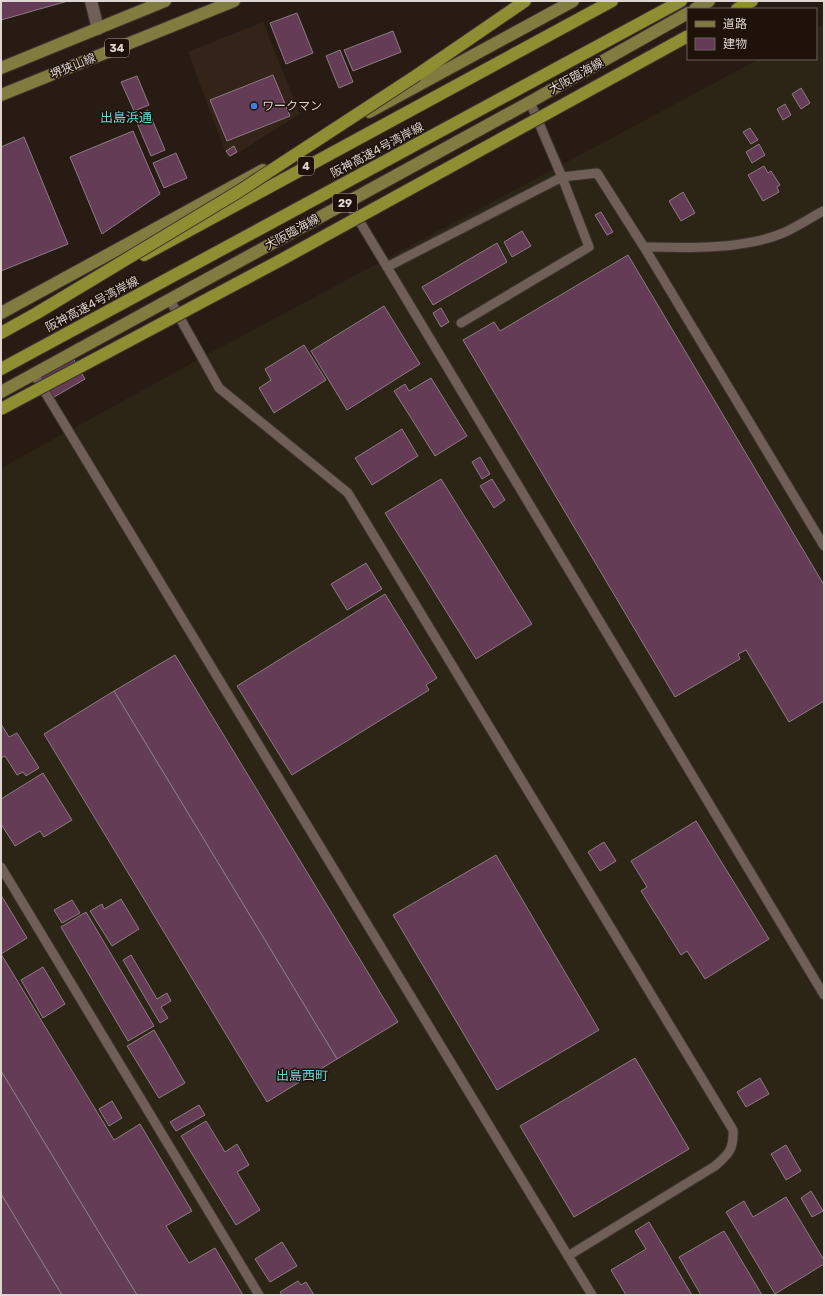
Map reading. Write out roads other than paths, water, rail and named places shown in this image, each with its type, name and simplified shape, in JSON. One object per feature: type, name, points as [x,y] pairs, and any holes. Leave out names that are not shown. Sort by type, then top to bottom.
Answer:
[{"type":"highway","points":[[37,313],[238,192],[410,80],[525,1]]},
{"type":"highway","name":"阪神高速4号湾岸線","points":[[1,333],[612,1]]},
{"type":"highway","name":"阪神高速4号湾岸線","points":[[1,369],[681,1]]},
{"type":"highway","points":[[739,8],[752,1]]},
{"type":"highway","points":[[1,409],[279,261],[687,37]]},
{"type":"main road","name":"堺狭山線","points":[[1,68],[165,1]]},
{"type":"main road","name":"堺狭山線","points":[[1,95],[234,1]]},
{"type":"main road","points":[[1,313],[573,1]]},
{"type":"main road","points":[[697,8],[709,1]]},
{"type":"main road","name":"大阪臨海線","points":[[1,392],[530,102],[687,14]]},
{"type":"street","points":[[91,1],[98,29]]},
{"type":"lane","points":[[461,323],[589,247],[562,177],[530,102]]},
{"type":"lane","points":[[387,267],[562,177],[597,172],[644,247],[824,546]]},
{"type":"lane","points":[[348,202],[824,995]]},
{"type":"lane","points":[[644,247],[698,248],[754,241],[782,233],[824,211]]},
{"type":"lane","points":[[170,300],[219,388],[348,493],[733,1130],[734,1143],[727,1156],[715,1166],[568,1256]]},
{"type":"lane","points":[[34,374],[592,1295]]},
{"type":"lane","points":[[1,867],[259,1295]]},
{"type":"place","name":"ワークマン","points":[[254,106]]},
{"type":"district","name":"出島浜通","points":[[126,117]]},
{"type":"district","name":"出島西町","points":[[302,1075]]}]
